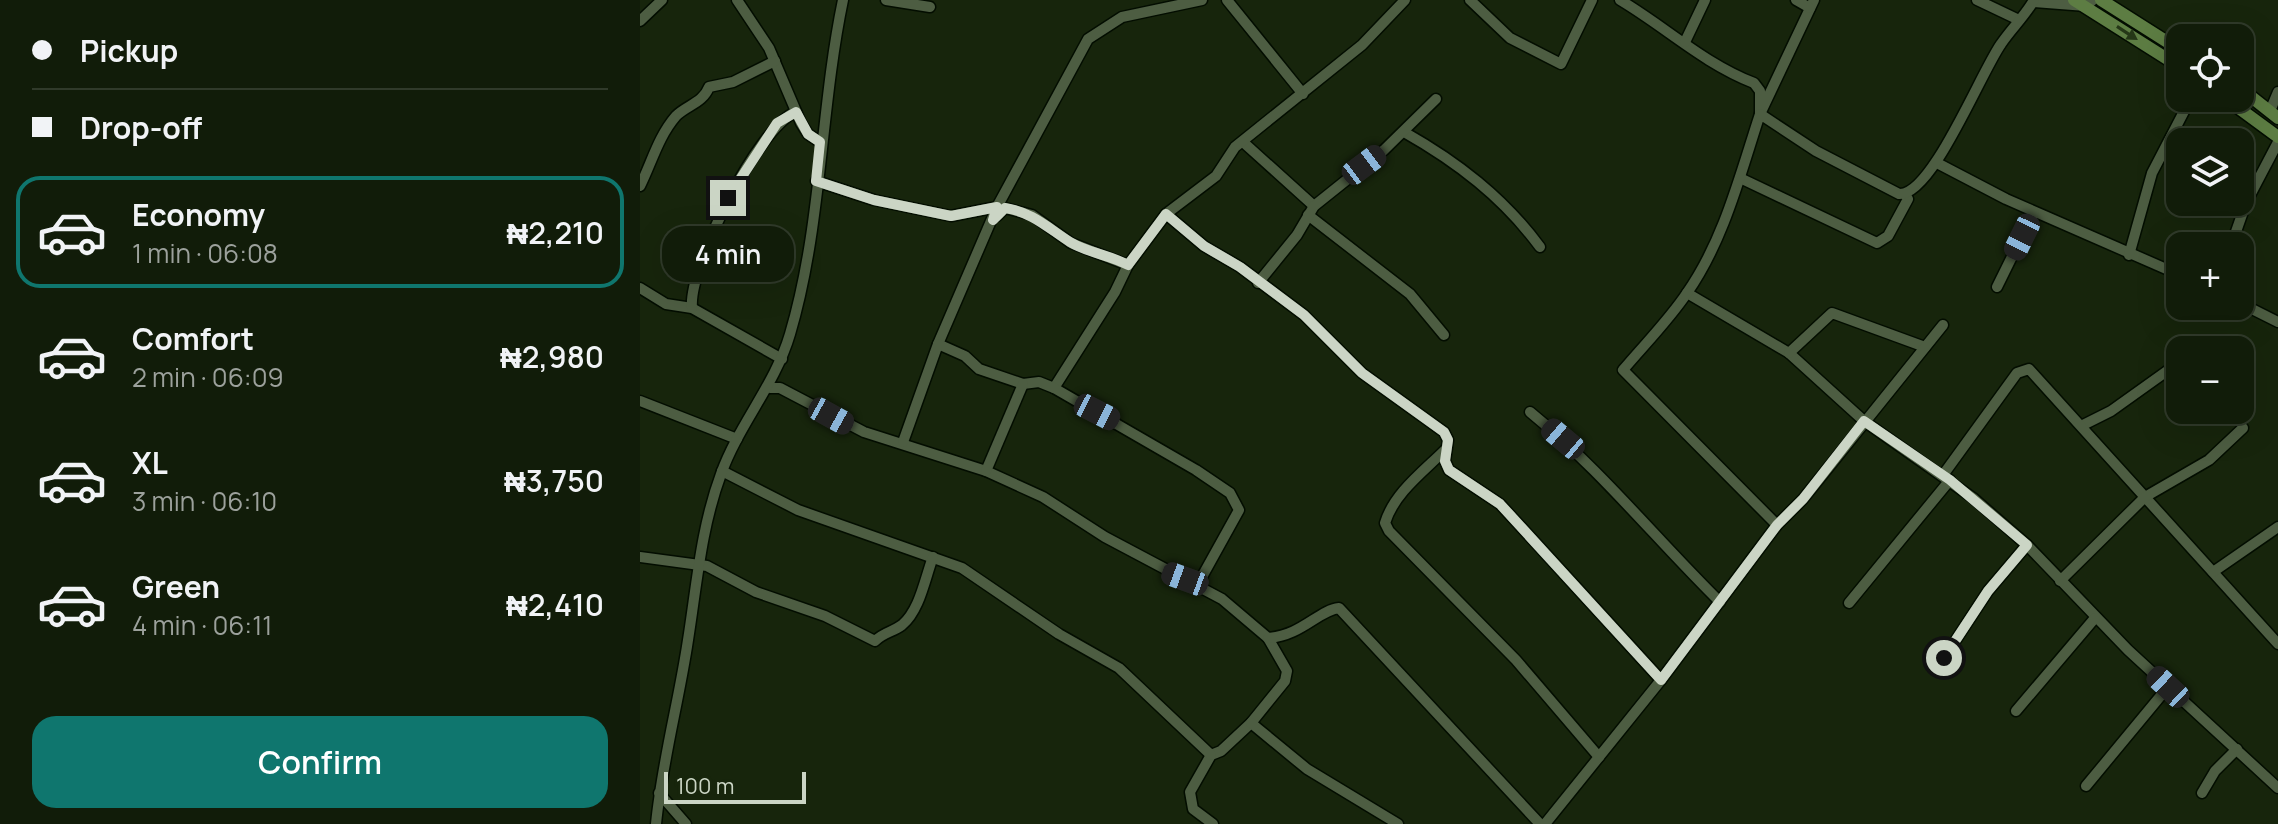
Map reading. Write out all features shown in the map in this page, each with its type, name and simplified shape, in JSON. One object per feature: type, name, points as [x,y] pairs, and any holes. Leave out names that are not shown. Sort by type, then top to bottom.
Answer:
[{"type":"main road","points":[[2101,0],[2166,41]]},
{"type":"main road","points":[[2084,2],[2166,58]]},
{"type":"main road","points":[[2254,99],[2274,114]]},
{"type":"main road","points":[[2243,112],[2278,140]]},
{"type":"street","points":[[640,21],[662,0]]},
{"type":"street","points":[[737,0],[775,61],[808,134],[820,142]]},
{"type":"street","points":[[656,824],[659,793],[689,639],[697,568],[722,471],[737,439],[775,388],[775,376],[782,359],[808,247],[820,142],[843,0]]},
{"type":"street","points":[[886,0],[930,7]]},
{"type":"street","points":[[903,442],[938,344],[997,207],[1088,39],[1122,17],[1202,0]]},
{"type":"street","points":[[1227,0],[1303,94]]},
{"type":"street","points":[[1054,388],[1115,292],[1128,265],[1166,214],[1216,176],[1235,147],[1371,37],[1405,0]]},
{"type":"street","points":[[1470,0],[1510,38],[1561,64],[1592,0]]},
{"type":"street","points":[[1620,0],[1685,42],[1701,58],[1758,87],[1760,114]]},
{"type":"street","points":[[1685,42],[1705,0]]},
{"type":"street","points":[[1777,525],[1624,373],[1687,293],[1713,246],[1740,178],[1760,114],[1812,4],[1796,0]]},
{"type":"street","points":[[1977,0],[2019,20]]},
{"type":"street","points":[[1905,194],[1919,187],[1937,163],[2000,45],[2034,1],[2084,2]]},
{"type":"street","points":[[640,186],[664,132],[679,113],[706,95],[709,87],[733,82],[775,61]]},
{"type":"street","points":[[2274,114],[2278,92]]},
{"type":"street","points":[[1258,283],[1297,235],[1311,211],[1404,132],[1436,99]]},
{"type":"street","points":[[692,308],[692,285],[728,198],[777,123],[796,112]]},
{"type":"street","points":[[2129,255],[2152,173],[2184,112]]},
{"type":"street","points":[[1740,178],[1877,243],[1888,236],[1908,199],[1905,194],[1816,151],[1760,114]]},
{"type":"street","points":[[1404,132],[1458,163],[1492,193],[1540,247]]},
{"type":"street","points":[[2236,232],[2246,203],[2278,140]]},
{"type":"street","points":[[1243,142],[1311,211],[1410,294],[1444,335]]},
{"type":"street","points":[[1937,163],[2034,212],[2166,270]]},
{"type":"street","points":[[816,181],[874,200],[951,216],[997,207]]},
{"type":"street","points":[[993,220],[1005,208],[1032,215],[1071,243],[1128,265]]},
{"type":"street","points":[[1997,287],[2034,212]]},
{"type":"street","points":[[1166,214],[1304,315],[1362,373],[1444,432],[1449,470],[1500,504],[1661,680]]},
{"type":"street","points":[[640,288],[666,304],[692,308],[782,359]]},
{"type":"street","points":[[1687,293],[1789,353],[1864,421],[1946,477],[2027,545],[2095,618],[2278,788]]},
{"type":"street","points":[[2254,310],[2278,322]]},
{"type":"street","points":[[1789,353],[1832,313],[1925,347]]},
{"type":"street","points":[[1268,638],[1296,632],[1331,609],[1339,608],[1542,824],[1661,680],[1777,525],[1803,499],[1943,325]]},
{"type":"street","points":[[938,344],[965,356],[979,369],[1023,384],[1039,382],[1054,388],[1128,428],[1223,487],[1235,499],[1239,507],[1237,515],[1198,584]]},
{"type":"street","points":[[1849,603],[1946,477],[2021,370],[2029,369],[2083,425],[2278,644]]},
{"type":"street","points":[[2083,425],[2111,411],[2166,372]]},
{"type":"street","points":[[986,471],[1023,384]]},
{"type":"street","points":[[775,388],[849,425],[986,471],[1065,508],[1105,537],[1222,599],[1268,638],[1287,674],[1251,723],[1221,751],[1211,755],[1190,797],[1193,809],[1213,824]]},
{"type":"street","points":[[640,401],[737,439]]},
{"type":"street","points":[[1530,412],[1580,455],[1664,547],[1720,602]]},
{"type":"street","points":[[2060,581],[2145,497],[2209,460],[2243,428]]},
{"type":"street","points":[[1446,449],[1405,490],[1387,515],[1385,523],[1389,531],[1516,660],[1599,757]]},
{"type":"street","points":[[722,471],[798,510],[962,568],[1059,634],[1119,668],[1211,755]]},
{"type":"street","points":[[2213,572],[2278,527]]},
{"type":"street","points":[[1944,658],[1988,591],[2027,545]]},
{"type":"street","points":[[640,557],[697,568],[825,616],[875,641],[888,630],[901,626],[909,617],[933,557]]},
{"type":"street","points":[[2016,711],[2095,618]]},
{"type":"street","points":[[2086,786],[2168,687]]},
{"type":"street","points":[[1251,723],[1307,769],[1398,824]]},
{"type":"street","points":[[2202,793],[2215,771],[2237,749]]},
{"type":"street","points":[[659,793],[686,824]]},
{"type":"route","points":[[728,198],[777,123],[796,112],[808,134],[820,142],[816,181],[874,200],[951,216],[997,207],[993,220],[1005,208],[1014,209],[1032,215],[1071,243],[1109,254],[1128,265],[1137,257],[1166,214],[1223,260],[1240,267],[1304,315],[1362,373],[1444,432],[1448,440],[1445,461],[1449,470],[1500,504],[1661,680],[1777,525],[1803,499],[1864,421],[1950,480],[2027,545],[1988,591],[1944,658]]}]
